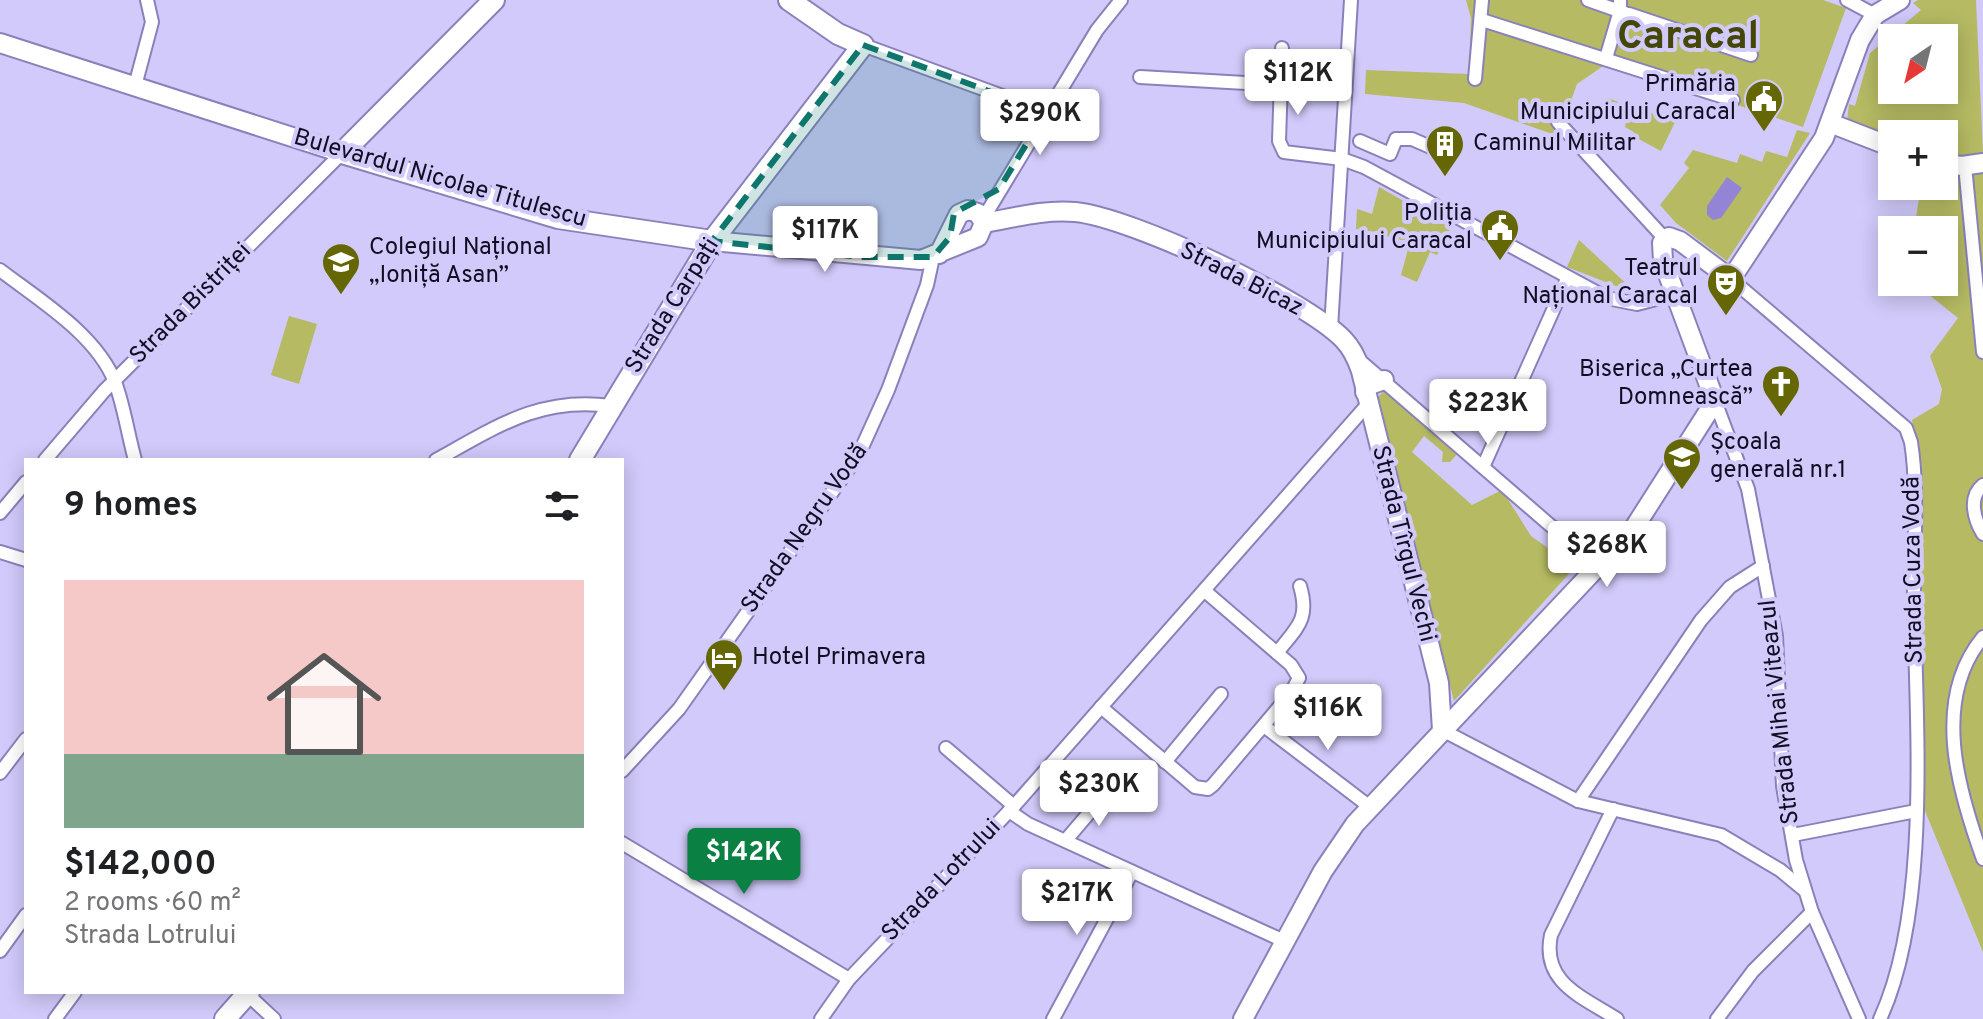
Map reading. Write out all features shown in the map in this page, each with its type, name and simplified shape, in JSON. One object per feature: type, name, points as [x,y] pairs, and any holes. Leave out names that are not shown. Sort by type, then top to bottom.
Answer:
[{"type":"main road","points":[[342,153],[494,0]]},
{"type":"main road","points":[[789,0],[838,34],[863,45]]},
{"type":"main road","points":[[1731,279],[1824,138],[1860,40],[1875,15],[1900,0]]},
{"type":"main road","name":"Bulevardul Nicolae Titulescu","points":[[0,43],[342,153],[558,218],[712,241],[913,260],[936,255],[962,234]]},
{"type":"main road","name":"Strada Carpați","points":[[581,458],[712,241],[863,45]]},
{"type":"main road","points":[[1830,123],[1878,142]]},
{"type":"main road","points":[[1958,166],[1983,163]]},
{"type":"main road","name":"Strada Bicaz","points":[[978,217],[1052,212],[1091,214],[1145,233],[1264,286],[1331,328],[1357,358]]},
{"type":"main road","points":[[959,214],[978,217],[978,237],[962,234],[959,214]]},
{"type":"main road","points":[[1243,1019],[1331,857],[1370,807],[1610,555],[1645,512],[1715,401],[1661,253],[1665,239]]},
{"type":"main road","name":"Strada Cuza Vodă","points":[[1665,239],[1680,241],[1731,279]]},
{"type":"main road","name":"Strada Tîrgul Vechi","points":[[1357,358],[1439,683],[1442,730]]},
{"type":"main road","points":[[1366,398],[1370,385],[1384,380]]},
{"type":"main road","points":[[225,1019],[247,994]]},
{"type":"street","points":[[135,86],[150,35],[151,12],[147,0]]},
{"type":"street","points":[[978,217],[1003,184],[1097,30],[1121,0]]},
{"type":"street","points":[[1331,328],[1351,0]]},
{"type":"street","points":[[1475,79],[1482,0]]},
{"type":"street","points":[[1588,0],[1751,55]]},
{"type":"street","points":[[1847,0],[1875,15]]},
{"type":"street","points":[[1606,58],[1624,10]]},
{"type":"street","points":[[1482,20],[1733,100]]},
{"type":"street","points":[[863,45],[1046,112]]},
{"type":"street","points":[[1282,48],[1279,141],[1284,152],[1342,159],[1435,203],[1567,279],[1623,302],[1648,303],[1675,294]]},
{"type":"street","points":[[1140,77],[1280,85]]},
{"type":"street","name":"Strada Cuza Vodă","points":[[1558,122],[1665,239]]},
{"type":"street","points":[[1360,141],[1390,154],[1396,139],[1412,139],[1435,149]]},
{"type":"street","name":"Strada Bistriței","points":[[47,458],[115,381],[342,153]]},
{"type":"street","points":[[1966,176],[1983,352]]},
{"type":"street","name":"Strada Negru Vodă","points":[[624,769],[679,709],[859,454],[888,390],[936,255]]},
{"type":"street","points":[[0,270],[75,330],[93,349],[115,381],[134,458]]},
{"type":"street","points":[[1483,467],[1567,279]]},
{"type":"street","name":"Strada Cuza Vodă","points":[[1731,279],[1906,428],[1910,438],[1916,811],[1900,954],[1880,1019]]},
{"type":"street","name":"Strada Bicaz","points":[[1357,358],[1565,535],[1610,555]]},
{"type":"street","name":"Strada Lotrului","points":[[821,1019],[849,979],[1012,808],[1206,592],[1366,398]]},
{"type":"street","name":"Strada Mihai Viteazul","points":[[1715,401],[1748,489],[1776,636],[1783,786],[1803,889],[1859,1019]]},
{"type":"street","points":[[440,458],[523,414],[549,406],[569,402],[611,406]]},
{"type":"street","points":[[0,513],[24,484]]},
{"type":"street","points":[[1983,485],[1976,491],[1974,510],[1983,534]]},
{"type":"street","points":[[0,552],[24,559]]},
{"type":"street","points":[[1578,801],[1701,620],[1730,587],[1763,566]]},
{"type":"street","points":[[1277,653],[1303,619],[1305,604],[1300,586]]},
{"type":"street","points":[[1101,707],[1202,789],[1213,785],[1291,693],[1299,678],[1295,669],[1206,592]]},
{"type":"street","points":[[1983,637],[1963,666],[1957,692],[1954,749],[1963,799],[1983,859]]},
{"type":"street","points":[[1165,762],[1221,694]]},
{"type":"street","points":[[1264,726],[1370,807]]},
{"type":"street","points":[[1442,730],[1578,801],[1721,835],[1748,848],[1803,889]]},
{"type":"street","points":[[0,773],[24,742]]},
{"type":"street","points":[[946,748],[1028,824],[1284,941]]},
{"type":"street","points":[[1066,840],[1106,793]]},
{"type":"street","points":[[1613,809],[1551,935],[1548,950],[1550,966],[1560,980],[1617,1019]]},
{"type":"street","points":[[1793,835],[1916,811]]},
{"type":"street","points":[[624,844],[849,979]]},
{"type":"street","points":[[1053,1019],[1132,872]]},
{"type":"street","points":[[1717,1019],[1753,971],[1812,912]]},
{"type":"street","points":[[0,951],[24,918]]},
{"type":"street","points":[[55,1019],[74,994]]},
{"type":"street","points":[[249,994],[274,1019]]},
{"type":"highlighted area","points":[[863,45],[1046,112],[999,189],[954,213],[950,237],[933,257],[861,257],[712,241]]},
{"type":"green space","points":[[1466,0],[1823,0],[1846,8],[1803,127],[1609,62],[1577,84],[1558,136],[1464,103],[1365,94],[1366,70],[1469,74],[1471,18]]},
{"type":"green space","points":[[1918,0],[1976,0],[1983,153],[1958,159],[1958,120],[1878,120],[1878,134],[1847,122],[1849,104],[1855,106],[1870,53],[1878,46],[1878,104],[1958,104],[1958,24],[1904,24],[1921,10],[1913,3]]},
{"type":"green space","points":[[1607,98],[1663,117],[1666,112],[1677,118],[1661,151],[1633,136],[1634,132],[1625,127],[1627,115],[1616,111],[1612,119],[1605,110]]},
{"type":"green space","points":[[1797,130],[1810,133],[1727,261],[1676,223],[1660,205],[1689,168],[1684,163],[1693,150],[1737,163],[1740,154],[1762,162],[1766,151],[1787,157]]},
{"type":"green space","points":[[1958,172],[1983,173],[1983,952],[1923,806],[1916,446],[1912,420],[1939,404],[1942,389],[1930,356],[1958,318],[1930,296],[1958,296],[1958,216],[1916,216],[1919,200],[1958,200]]},
{"type":"green space","points":[[1379,187],[1451,228],[1437,255],[1430,252],[1417,282],[1401,275],[1410,242],[1356,229],[1357,209],[1372,214]]},
{"type":"green space","points":[[1579,240],[1631,288],[1616,286],[1567,267]]},
{"type":"green space","points":[[289,316],[317,324],[299,384],[271,375]]},
{"type":"green space","points":[[1386,389],[1459,452],[1450,462],[1442,462],[1443,452],[1424,436],[1412,452],[1472,505],[1502,490],[1531,536],[1575,567],[1454,701],[1377,398]]},
{"type":"shaded area","points":[[1727,177],[1742,188],[1721,218],[1713,220],[1707,215],[1707,206]]},
{"type":"place","name":"Primăria Municipiului Caracal","points":[[1764,133]]},
{"type":"place","name":"Caminul Militar","points":[[1445,178]]},
{"type":"place","name":"Poliția Municipiului Caracal","points":[[1500,262]]},
{"type":"place","name":"Colegiul Național „Ioniță Asan”","points":[[341,296]]},
{"type":"place","name":"Teatrul Național Caracal","points":[[1726,317]]},
{"type":"place","name":"Biserica „Curtea Domnească”","points":[[1781,418]]},
{"type":"place","name":"Școala generală nr.1","points":[[1682,491]]},
{"type":"place","name":"Hotel Primavera","points":[[724,692]]},
{"type":"district","name":"Caracal","points":[[1688,38]]}]
